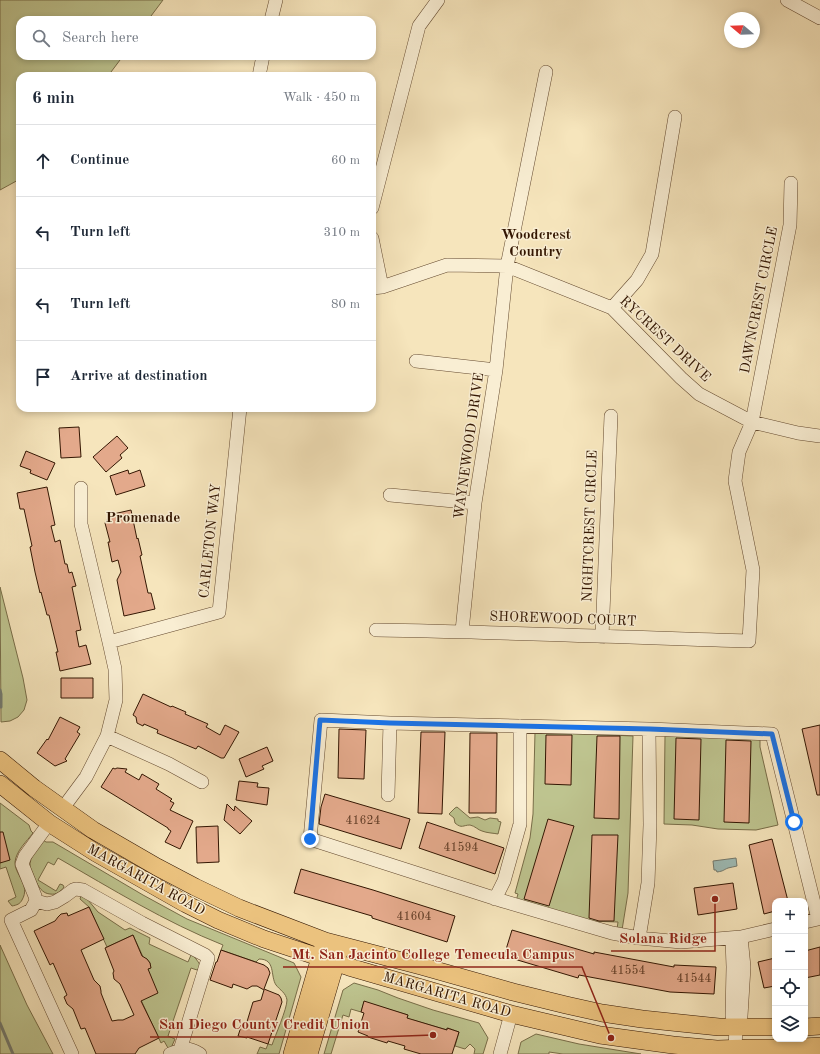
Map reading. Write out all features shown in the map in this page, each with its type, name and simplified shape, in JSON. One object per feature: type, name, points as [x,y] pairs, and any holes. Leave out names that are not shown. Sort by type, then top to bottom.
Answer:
[{"type":"main road","name":"MARGARITA ROAD","points":[[0,760],[34,788],[93,830],[195,887],[331,952],[349,967],[511,1014],[600,1035],[732,1051],[820,1046]]},
{"type":"main road","points":[[0,775],[41,806],[50,811],[57,812],[63,808]]},
{"type":"main road","name":"MARGARITA ROAD","points":[[0,784],[48,823],[96,853],[186,904],[218,920],[264,939],[331,952],[421,966],[513,992],[602,1013],[682,1024],[719,1027],[772,1027]]},
{"type":"main road","points":[[292,1054],[331,952]]},
{"type":"main road","points":[[309,1054],[331,952]]},
{"type":"main road","points":[[808,1027],[820,1026]]},
{"type":"street","points":[[272,16],[276,0]]},
{"type":"street","points":[[376,193],[419,26],[438,0]]},
{"type":"street","points":[[787,0],[820,18]]},
{"type":"street","points":[[260,72],[263,60]]},
{"type":"street","name":"WAYNEWOOD DRIVE","points":[[462,631],[475,503],[496,370],[507,266],[546,72]]},
{"type":"street","points":[[612,308],[637,280],[652,254],[675,117]]},
{"type":"street","name":"DAWNCREST CIRCLE","points":[[749,641],[753,570],[734,482],[739,452],[752,422],[790,225],[791,184]]},
{"type":"street","name":"RYCREST DRIVE","points":[[377,287],[447,265],[507,266],[612,308],[681,378],[699,394],[752,422],[798,433],[820,436]]},
{"type":"street","points":[[416,360],[496,370]]},
{"type":"street","name":"CARLETON WAY","points":[[109,642],[219,612],[240,412]]},
{"type":"street","name":"NIGHTCREST CIRCLE","points":[[602,637],[611,416]]},
{"type":"street","points":[[63,808],[86,777],[107,736],[116,700],[115,669],[81,524],[81,488]]},
{"type":"street","points":[[390,495],[475,503]]},
{"type":"street","name":"SHOREWOOD COURT","points":[[376,630],[462,631],[749,641]]},
{"type":"street","points":[[772,930],[736,937],[681,942],[639,938],[612,933],[494,899],[310,839],[320,720],[650,729],[772,734],[818,919],[808,921]]},
{"type":"street","points":[[388,795],[390,723]]},
{"type":"street","points":[[494,899],[504,881],[520,824],[520,726]]},
{"type":"street","points":[[639,938],[648,883],[650,825],[650,729]]},
{"type":"street","points":[[107,736],[169,764],[202,782]]},
{"type":"street","points":[[48,823],[25,856],[22,864],[36,901],[31,910],[11,920],[72,1054]]},
{"type":"street","points":[[36,901],[47,904],[55,902],[66,896],[76,888],[83,890],[142,923],[205,955],[208,958],[175,1052]]},
{"type":"street","points":[[732,1051],[736,1027],[732,1016],[733,967],[736,937]]},
{"type":"street","points":[[500,1054],[511,1014]]},
{"type":"street","points":[[175,1052],[187,1048],[200,1054]]},
{"type":"green space","points":[[0,0],[163,0],[151,16],[16,16],[16,60],[120,60],[111,72],[16,72],[16,181],[0,190]]},
{"type":"green space","points":[[0,587],[23,678],[27,700],[24,710],[18,717],[10,721],[1,722]]},
{"type":"green space","points":[[535,732],[633,736],[628,893],[622,930],[617,929],[618,922],[586,921],[516,901],[518,894],[515,893],[530,838],[533,814]]},
{"type":"green space","points":[[665,736],[760,738],[760,747],[778,825],[756,830],[718,829],[692,825],[664,824]]},
{"type":"green space","points":[[0,803],[29,825],[33,833],[16,858],[15,866],[25,889],[22,900],[17,905],[12,906],[8,901],[16,897],[6,867],[0,869]]},
{"type":"green space","points":[[457,807],[470,818],[478,817],[485,820],[490,818],[498,819],[498,821],[501,822],[498,834],[484,832],[470,825],[457,825],[454,818],[449,814]]},
{"type":"green space","points":[[43,840],[46,842],[53,842],[187,919],[294,963],[301,977],[279,1054],[257,1054],[260,1047],[266,1049],[268,1044],[272,1045],[283,1016],[287,1000],[284,993],[274,981],[272,969],[268,962],[259,959],[256,962],[221,950],[223,945],[160,916],[58,858],[54,865],[48,862],[38,880],[56,891],[60,884],[64,887],[56,894],[46,893],[37,884],[30,867],[32,856]]},
{"type":"green space","points":[[81,896],[88,900],[98,912],[125,930],[130,928],[150,938],[149,944],[188,962],[191,955],[193,955],[199,963],[200,967],[197,970],[191,968],[168,1036],[175,1039],[171,1048],[168,1048],[164,1041],[161,1043],[141,1000],[150,963],[147,959],[144,959],[133,935],[107,947],[89,907],[80,899]]},
{"type":"green space","points":[[0,945],[27,1005],[53,1054],[0,1054]]},
{"type":"green space","points":[[354,983],[433,1010],[479,1023],[488,1038],[483,1054],[474,1054],[475,1049],[470,1044],[465,1049],[455,1046],[459,1032],[448,1028],[447,1030],[413,1020],[403,1031],[408,1015],[364,1002],[361,1012],[351,1009],[349,1017],[343,1015],[331,1054],[324,1054],[343,990]]},
{"type":"green space","points":[[536,1034],[579,1044],[641,1054],[563,1054],[549,1052],[549,1054],[518,1054],[521,1042]]},
{"type":"water","points":[[736,858],[737,866],[719,872],[714,870],[713,861]]},
{"type":"building","points":[[79,427],[81,457],[61,458],[59,428]]},
{"type":"building","points":[[117,436],[128,448],[120,455],[122,458],[106,472],[93,457]]},
{"type":"building","points":[[26,451],[55,463],[47,480],[30,473],[31,470],[20,466]]},
{"type":"building","points":[[128,470],[129,474],[140,470],[145,486],[116,495],[110,476]]},
{"type":"building","points":[[47,487],[55,525],[51,526],[55,542],[60,540],[65,564],[67,564],[69,573],[72,572],[76,586],[72,587],[81,630],[76,631],[79,647],[86,645],[91,664],[60,671],[56,652],[58,652],[49,615],[47,615],[35,572],[30,547],[32,546],[24,509],[20,509],[17,493]]},
{"type":"building","points":[[131,510],[142,555],[140,556],[148,593],[151,593],[155,609],[124,616],[117,580],[121,572],[118,560],[112,562],[108,542],[110,542],[105,523],[109,515]]},
{"type":"building","points":[[61,678],[93,678],[93,698],[61,698]]},
{"type":"building","points":[[143,694],[186,712],[185,714],[208,724],[206,727],[220,735],[225,725],[239,732],[224,758],[221,758],[198,746],[196,749],[157,733],[158,730],[144,724],[143,726],[137,723],[136,717],[133,715]]},
{"type":"building","points":[[60,717],[80,727],[77,732],[80,734],[65,759],[67,761],[55,766],[37,753],[47,739],[48,740]]},
{"type":"building","points":[[820,725],[820,795],[817,795],[802,729]]},
{"type":"building","points":[[339,729],[366,730],[364,779],[338,778]]},
{"type":"building","points":[[421,732],[445,732],[442,814],[418,813]]},
{"type":"building","points":[[470,733],[497,733],[496,813],[469,813]]},
{"type":"building","points":[[546,735],[572,735],[571,785],[545,784]]},
{"type":"building","points":[[597,736],[620,736],[619,819],[594,818]]},
{"type":"building","points":[[676,738],[701,739],[699,820],[674,819]]},
{"type":"building","points":[[726,740],[751,741],[749,823],[724,822]]},
{"type":"building","points":[[267,747],[273,761],[262,766],[264,769],[246,777],[239,759]]},
{"type":"building","points":[[113,768],[127,769],[125,772],[139,780],[142,774],[159,784],[156,789],[172,799],[170,801],[174,803],[170,810],[193,821],[180,849],[165,842],[171,831],[168,828],[101,787]]},
{"type":"building","points":[[239,781],[258,783],[257,787],[269,788],[267,805],[236,800]]},
{"type":"building","points":[[325,794],[410,819],[401,849],[319,824],[321,807]]},
{"type":"building","points":[[227,804],[234,811],[235,806],[252,821],[240,834],[224,820]]},
{"type":"building","points":[[548,819],[574,826],[549,906],[524,899]]},
{"type":"building","points":[[427,822],[504,848],[495,874],[419,848]]},
{"type":"building","points":[[218,826],[219,862],[197,863],[196,827]]},
{"type":"building","points":[[0,832],[3,832],[10,860],[0,863]]},
{"type":"building","points":[[592,835],[618,835],[614,921],[599,921],[589,918]]},
{"type":"building","points":[[772,839],[787,898],[772,898],[772,912],[764,914],[749,845]]},
{"type":"building","points":[[301,869],[455,916],[447,942],[372,918],[372,916],[294,893]]},
{"type":"building","points":[[733,883],[737,909],[698,915],[694,888]]},
{"type":"building","points":[[89,907],[104,939],[81,950],[94,980],[100,986],[101,993],[112,1021],[123,1020],[134,1015],[120,984],[114,979],[114,971],[105,948],[133,935],[142,956],[150,963],[151,968],[148,969],[158,993],[141,1001],[159,1038],[139,1048],[135,1054],[96,1054],[85,1028],[81,1029],[73,1009],[67,1004],[64,997],[67,995],[53,963],[50,965],[34,931],[55,921],[61,914],[67,913],[68,916]]},
{"type":"building","points":[[512,930],[594,954],[594,952],[674,967],[674,965],[716,967],[714,994],[670,992],[579,975],[578,978],[504,956]]},
{"type":"building","points":[[820,947],[820,975],[808,977],[808,950]]},
{"type":"building","points":[[221,950],[264,965],[268,968],[270,973],[264,989],[279,995],[282,1002],[268,1044],[247,1037],[238,1036],[242,1024],[246,1025],[253,1002],[261,1000],[264,990],[257,986],[252,986],[247,989],[233,984],[232,988],[210,980]]},
{"type":"building","points":[[772,959],[772,987],[764,988],[758,962]]},
{"type":"building","points":[[364,1001],[408,1015],[407,1018],[459,1032],[452,1054],[421,1054],[404,1049],[405,1046],[388,1041],[387,1043],[358,1032],[364,1013],[361,1012]]},
{"type":"waterway","points":[[0,690],[1,707]]},
{"type":"waterway","points":[[0,1023],[13,1054]]},
{"type":"place","name":"Solana Ridge","points":[[715,899]]},
{"type":"place","name":"San Diego County Credit Union","points":[[433,1035]]},
{"type":"place","name":"Mt. San Jacinto College Temecula Campus","points":[[611,1038]]},
{"type":"district","name":"Woodcrest Country","points":[[536,244]]},
{"type":"district","name":"Promenade","points":[[143,518]]},
{"type":"route","points":[[310,839],[320,720],[650,729],[772,734],[794,822]]}]
